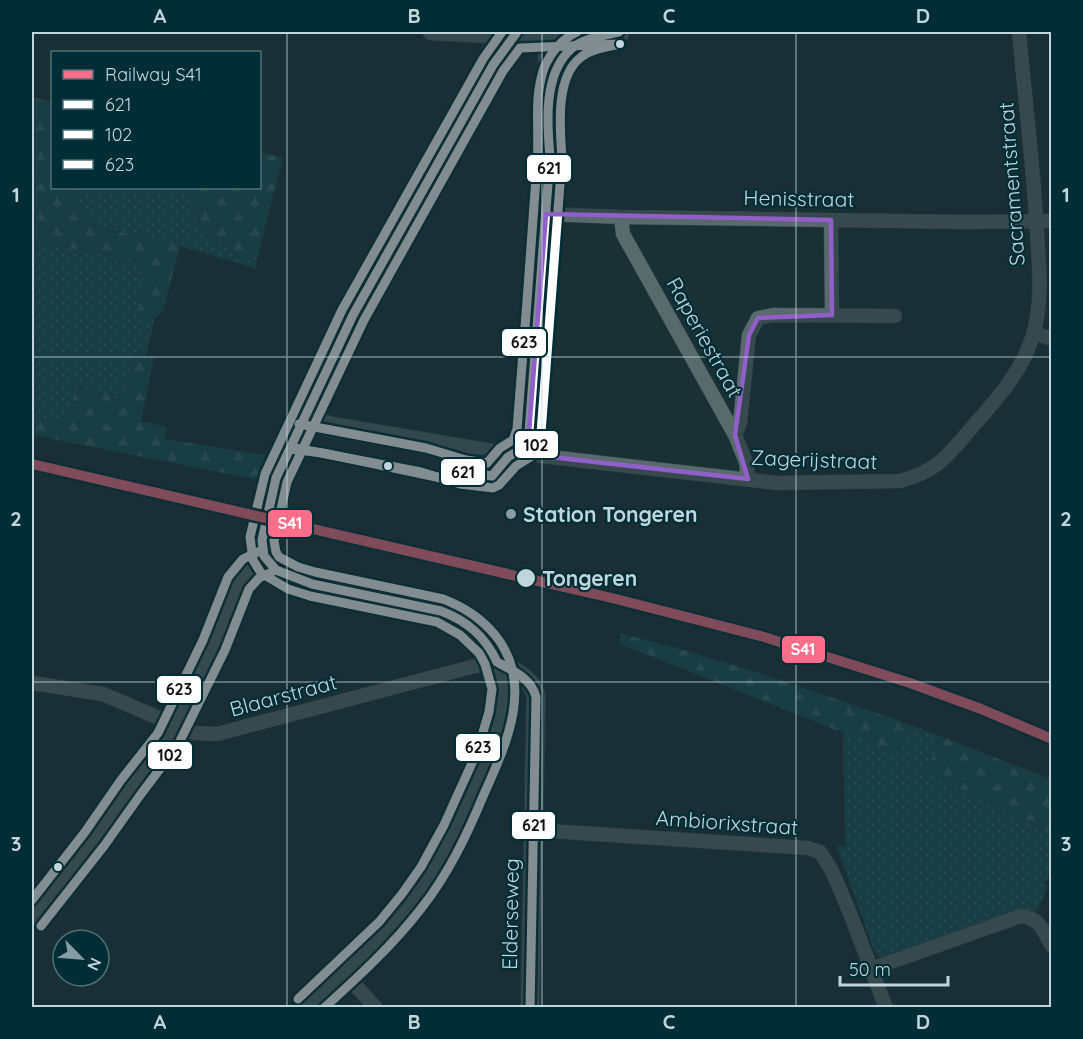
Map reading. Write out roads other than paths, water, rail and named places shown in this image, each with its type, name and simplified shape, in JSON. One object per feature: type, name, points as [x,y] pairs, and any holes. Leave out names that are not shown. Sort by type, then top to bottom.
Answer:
[{"type":"main road","points":[[276,478],[352,315],[493,65],[515,34],[618,32]]},
{"type":"main road","points":[[551,90],[557,71],[571,49],[586,40],[618,32]]},
{"type":"main road","points":[[305,419],[331,427],[508,457],[523,448],[529,432],[550,157],[548,137],[551,90],[547,33]]},
{"type":"main road","points":[[262,540],[267,561],[276,570],[312,584],[441,610],[473,627],[483,638],[497,662],[504,690],[501,717],[493,742],[452,837],[412,900],[385,934],[306,1008]]},
{"type":"main road","name":"Elderseweg","points":[[497,662],[525,678],[535,690],[530,1008]]},
{"type":"street","points":[[431,32],[515,34]]},
{"type":"street","name":"Sacramentstraat","points":[[1019,32],[1036,221],[1040,295],[1034,333]]},
{"type":"street","points":[[472,34],[491,51],[493,65]]},
{"type":"street","name":"Henisstraat","points":[[546,214],[965,222],[1052,221]]},
{"type":"street","name":"Raperiestraat","points":[[621,217],[624,234],[735,435],[746,462],[748,479]]},
{"type":"street","points":[[831,220],[832,315]]},
{"type":"street","points":[[735,435],[740,423],[748,335],[758,318],[774,315],[895,316]]},
{"type":"street","points":[[1034,333],[1052,339]]},
{"type":"street","name":"Zagerijstraat","points":[[523,448],[541,456],[777,483],[900,481],[943,462],[1008,385],[1023,362],[1034,333]]},
{"type":"street","points":[[32,919],[95,839],[131,786],[168,739],[214,645],[239,583],[251,568],[267,561]]},
{"type":"street","name":"Blaarstraat","points":[[32,683],[103,694],[194,733],[217,734],[497,662]]},
{"type":"street","name":"Ambiorixstraat","points":[[534,830],[814,849],[825,857],[832,872],[886,1008]]},
{"type":"street","points":[[872,969],[1021,916],[1036,920],[1042,926],[1052,946]]},
{"type":"street","points":[[344,973],[376,1008]]},
{"type":"tunnel","points":[[262,540],[276,478]]},
{"type":"rail line","name":"S41","points":[[32,464],[616,599],[764,637],[910,683],[981,709],[1052,739]]},
{"type":"place","name":"Station Tongeren","points":[[511,514]]},
{"type":"place","name":"Tongeren","points":[[526,578]]}]
